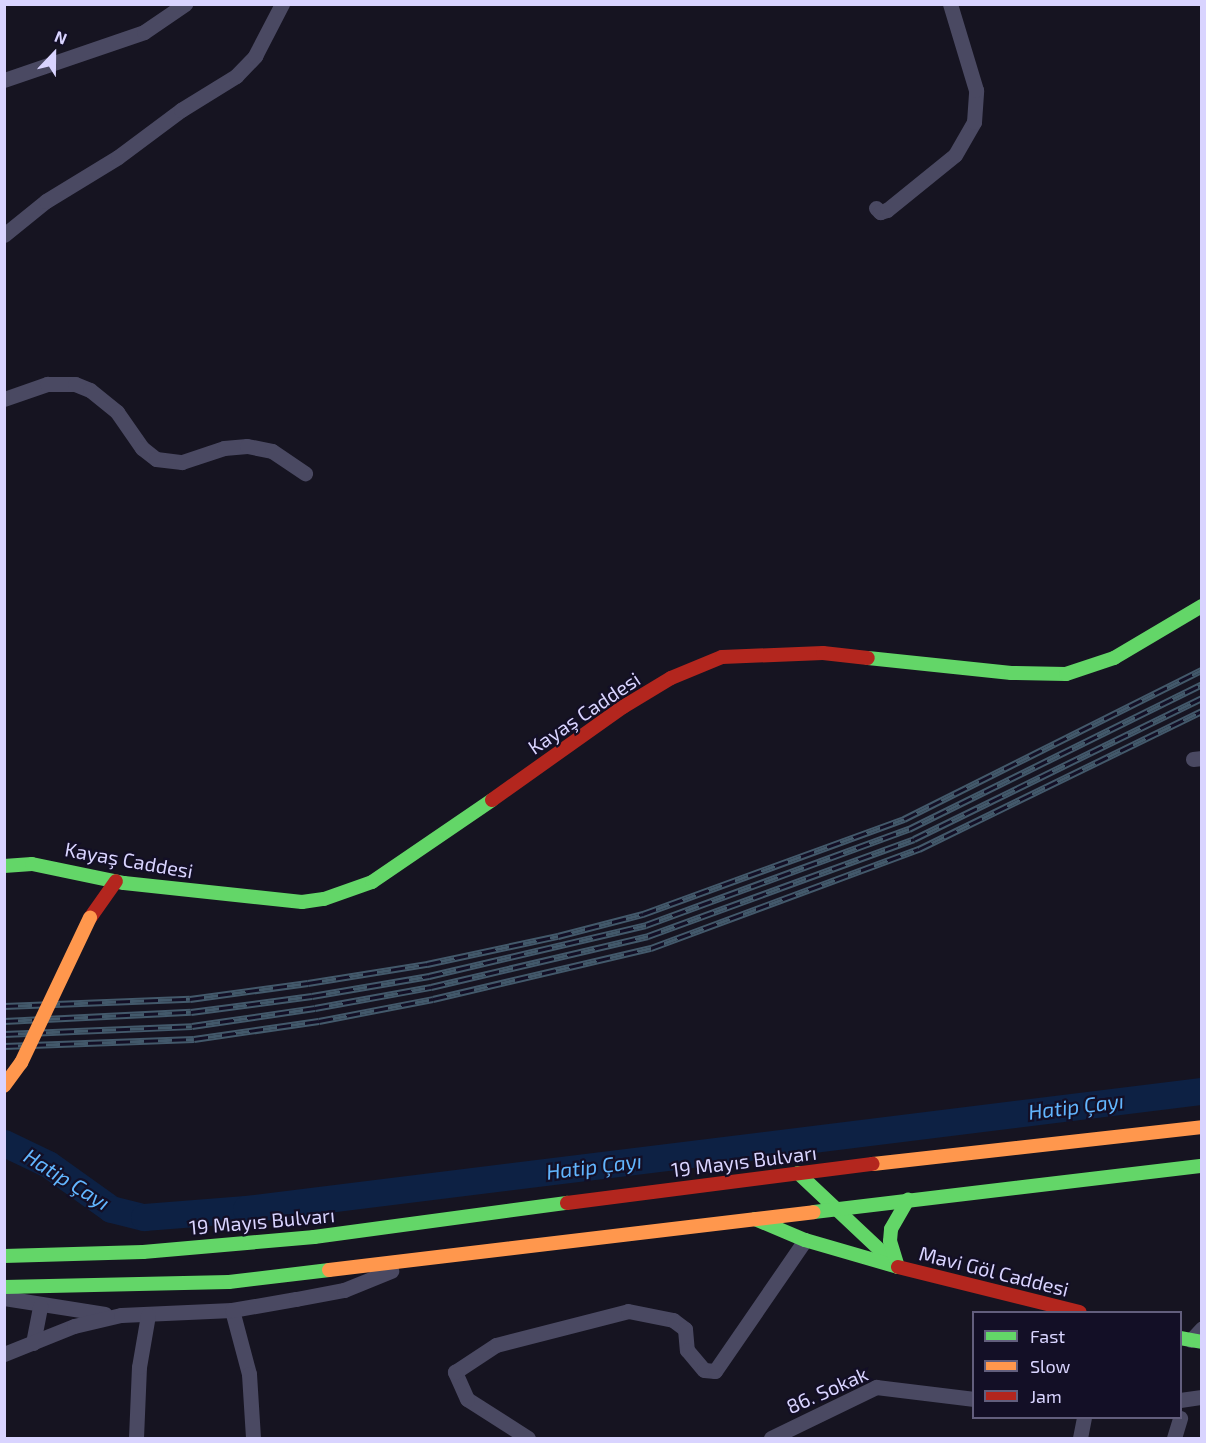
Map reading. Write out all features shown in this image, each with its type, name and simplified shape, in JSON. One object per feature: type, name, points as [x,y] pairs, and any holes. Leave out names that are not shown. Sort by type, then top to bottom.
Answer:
[{"type":"main road","name":"Kayaş Caddesi","points":[[4,866],[51,867],[116,881],[259,899],[302,902],[324,899],[372,882],[623,707],[671,678],[722,657],[823,653],[1011,673],[1066,674],[1114,658],[1202,606]]},
{"type":"main road","points":[[4,1086],[21,1063],[90,918],[116,881]]},
{"type":"main road","name":"19 Mayıs Bulvarı","points":[[4,1256],[143,1252],[315,1237],[798,1173],[1202,1127]]},
{"type":"main road","points":[[4,1287],[229,1282],[432,1255],[1202,1166]]},
{"type":"main road","points":[[798,1173],[898,1267]]},
{"type":"main road","points":[[898,1267],[890,1241],[891,1229],[908,1200]]},
{"type":"main road","name":"Mavi Göl Caddesi","points":[[751,1218],[805,1240],[898,1267],[1076,1311]]},
{"type":"street","points":[[4,80],[150,30],[185,4]]},
{"type":"street","points":[[4,235],[46,201],[118,157],[181,110],[236,76],[255,56],[282,4]]},
{"type":"street","points":[[876,208],[880,212],[887,210],[955,155],[974,122],[976,90],[950,4]]},
{"type":"street","points":[[4,399],[47,384],[75,384],[90,390],[117,412],[141,448],[156,459],[182,462],[224,448],[248,446],[272,451],[305,473]]},
{"type":"street","points":[[528,1438],[467,1399],[455,1372],[496,1346],[628,1311],[660,1315],[685,1329],[687,1350],[710,1373],[715,1371],[805,1240]]},
{"type":"street","points":[[4,1298],[40,1306],[121,1315],[232,1310],[344,1290],[432,1255]]},
{"type":"street","points":[[33,1343],[40,1306]]},
{"type":"street","points":[[232,1310],[249,1374],[253,1438]]},
{"type":"street","points":[[4,1354],[74,1326],[121,1315]]},
{"type":"street","points":[[136,1438],[139,1367],[148,1315]]},
{"type":"street","points":[[1191,1340],[1202,1328]]},
{"type":"street","name":"86. Sokak","points":[[771,1438],[876,1387],[972,1399]]},
{"type":"street","points":[[1183,1400],[1202,1397]]},
{"type":"street","points":[[1080,1438],[1084,1419]]},
{"type":"street","points":[[1174,1438],[1179,1419]]},
{"type":"waterway","name":"Hatip Çayı","points":[[4,1143],[48,1164],[111,1209],[144,1217],[246,1209],[1202,1091]]},
{"type":"railway","points":[[4,1006],[190,999],[308,983],[427,964],[558,936],[643,914],[904,819],[1202,670]]},
{"type":"railway","points":[[4,1021],[191,1012],[312,996],[429,976],[646,925],[909,829],[1202,684]]},
{"type":"railway","points":[[4,1034],[192,1026],[315,1008],[431,987],[648,936],[914,839],[1202,698]]},
{"type":"railway","points":[[4,1046],[194,1039],[319,1021],[433,999],[651,948],[919,849],[1202,711]]},
{"type":"traffic: fast","points":[[868,658],[1011,673],[1066,674],[1114,658],[1202,606]]},
{"type":"traffic: fast","points":[[4,866],[32,864],[124,883],[302,902],[324,899],[372,882],[492,800]]},
{"type":"traffic: fast","points":[[814,1212],[1202,1166]]},
{"type":"traffic: fast","points":[[798,1173],[898,1267]]},
{"type":"traffic: fast","points":[[898,1267],[890,1241],[891,1229],[908,1200]]},
{"type":"traffic: fast","points":[[4,1256],[143,1252],[314,1237],[567,1203]]},
{"type":"traffic: fast","points":[[755,1219],[805,1240],[898,1267]]},
{"type":"traffic: fast","points":[[4,1287],[229,1282],[329,1270]]},
{"type":"traffic: fast","points":[[1182,1338],[1202,1342]]},
{"type":"traffic: slow","points":[[4,1086],[21,1063],[90,918]]},
{"type":"traffic: slow","points":[[873,1164],[1202,1127]]},
{"type":"traffic: slow","points":[[329,1270],[814,1212]]},
{"type":"traffic: jam","points":[[492,800],[623,707],[671,678],[722,657],[823,653],[868,658]]},
{"type":"traffic: jam","points":[[90,918],[116,881]]},
{"type":"traffic: jam","points":[[567,1203],[873,1164]]},
{"type":"traffic: jam","points":[[898,1267],[1076,1311]]}]
